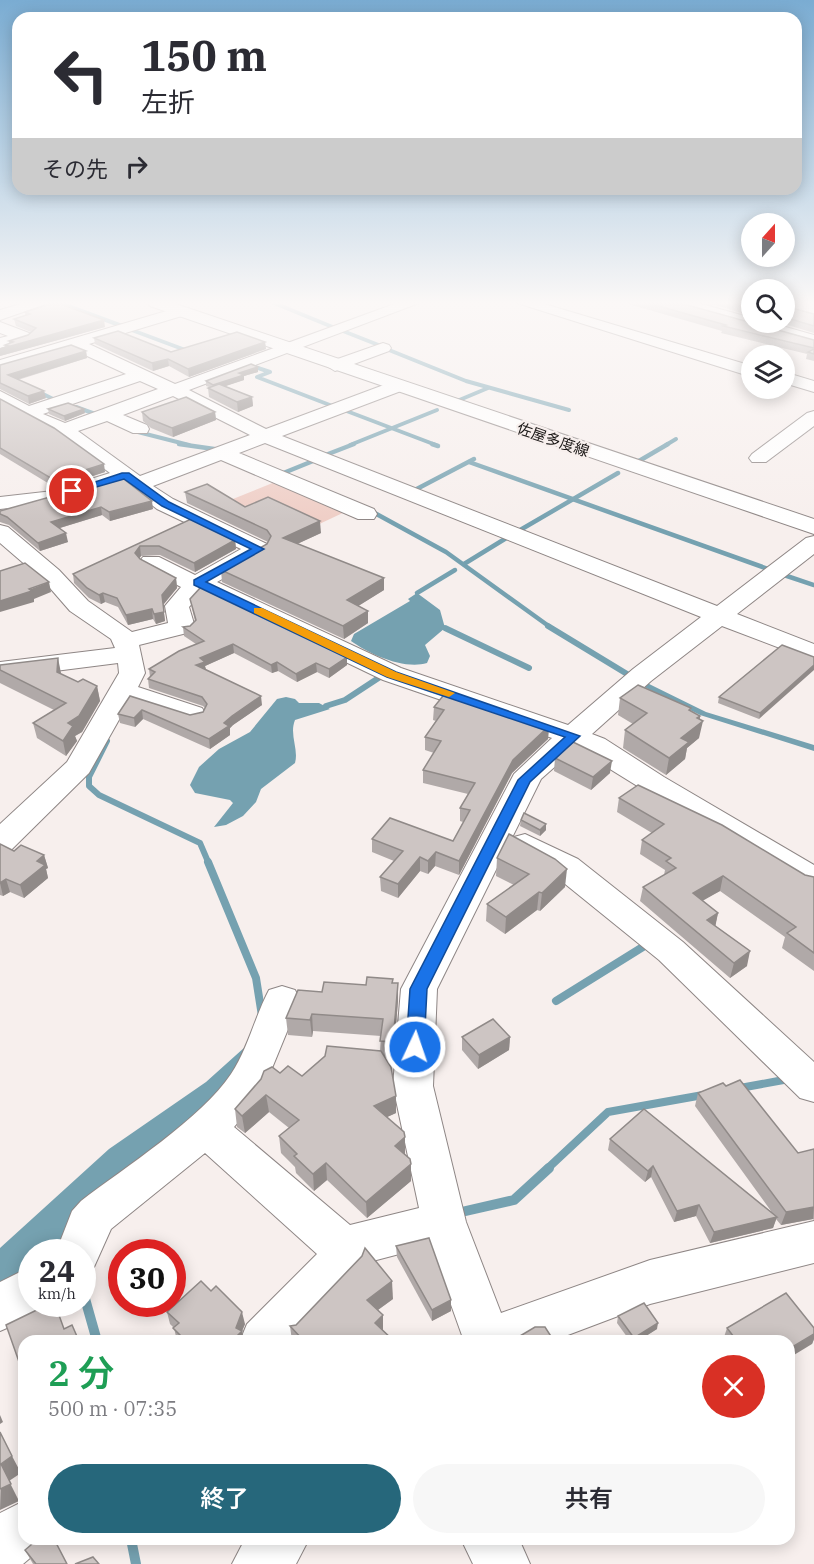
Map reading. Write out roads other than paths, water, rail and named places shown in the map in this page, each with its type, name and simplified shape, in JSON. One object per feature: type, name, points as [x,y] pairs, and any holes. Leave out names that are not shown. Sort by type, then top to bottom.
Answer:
[{"type":"main road","name":"佐屋多度線","points":[[364,376],[814,527]]},
{"type":"street","points":[[27,413],[138,376]]},
{"type":"street","points":[[143,376],[267,437],[814,653]]},
{"type":"street","points":[[64,430],[213,376]]},
{"type":"street","points":[[795,381],[814,387]]},
{"type":"street","points":[[795,386],[814,392]]},
{"type":"street","points":[[0,503],[55,497],[132,480],[222,453],[395,387]]},
{"type":"street","points":[[0,396],[27,413],[64,430],[165,504],[259,549],[197,584],[177,606],[182,627],[127,648],[0,670]]},
{"type":"street","points":[[109,415],[140,429]]},
{"type":"street","points":[[759,458],[814,417]]},
{"type":"street","points":[[222,453],[366,514]]},
{"type":"street","points":[[0,532],[51,575],[79,606],[122,635],[132,673],[79,767],[0,842]]},
{"type":"street","points":[[486,1335],[444,1222],[413,1086],[418,989],[529,774],[636,680],[814,543]]},
{"type":"street","points":[[151,562],[392,674],[595,745],[653,784],[814,880]]},
{"type":"street","points":[[123,691],[192,714]]},
{"type":"street","points":[[499,831],[566,867],[662,944],[813,1082]]},
{"type":"street","points":[[83,1239],[88,1225],[96,1215],[206,1128],[247,1083],[282,1000]]},
{"type":"street","points":[[206,1128],[343,1248],[345,1257],[270,1335]]},
{"type":"street","points":[[343,1248],[444,1222]]},
{"type":"street","points":[[504,1335],[650,1282],[814,1242]]},
{"type":"street","points":[[0,1308],[18,1297]]},
{"type":"street","points":[[0,1548],[18,1533]]},
{"type":"street","points":[[259,1564],[276,1545]]},
{"type":"street","points":[[492,1545],[503,1564]]},
{"type":"water","points":[[417,593],[440,610],[445,628],[425,645],[430,656],[427,663],[418,665],[387,660],[351,641],[354,634],[410,601],[408,599]]},
{"type":"water","points":[[641,680],[706,712],[814,745],[814,751],[700,715],[638,684]]},
{"type":"water","points":[[286,697],[295,699],[299,703],[319,703],[330,709],[295,720],[293,731],[295,763],[261,789],[256,802],[243,816],[226,825],[214,827],[233,803],[230,800],[195,793],[190,785],[199,767],[219,749],[250,732],[277,699]]},
{"type":"water","points":[[258,1022],[245,1075],[82,1222],[73,1239],[18,1239],[18,1281],[0,1292],[0,1248],[109,1149],[206,1082],[245,1047]]},
{"type":"waterway","points":[[260,376],[257,377],[335,407]]},
{"type":"waterway","points":[[454,376],[569,410]]},
{"type":"waterway","points":[[457,401],[488,388]]},
{"type":"waterway","points":[[39,392],[57,401]]},
{"type":"waterway","points":[[76,407],[98,415]]},
{"type":"waterway","points":[[344,410],[392,428]]},
{"type":"waterway","points":[[392,428],[437,410]]},
{"type":"waterway","points":[[350,445],[392,428]]},
{"type":"waterway","points":[[392,428],[436,445]]},
{"type":"waterway","points":[[134,431],[189,445]]},
{"type":"waterway","points":[[666,445],[676,439]]},
{"type":"waterway","points":[[179,444],[221,450]]},
{"type":"waterway","points":[[323,456],[354,444]]},
{"type":"waterway","points":[[432,444],[438,446]]},
{"type":"waterway","points":[[639,461],[668,444]]},
{"type":"waterway","points":[[411,492],[474,459]]},
{"type":"waterway","points":[[281,474],[313,461]]},
{"type":"waterway","points":[[469,462],[573,499]]},
{"type":"waterway","points":[[573,499],[618,473]]},
{"type":"waterway","points":[[515,533],[573,499]]},
{"type":"waterway","points":[[573,499],[771,570]]},
{"type":"waterway","points":[[371,511],[446,552],[550,627]]},
{"type":"waterway","points":[[464,564],[508,537]]},
{"type":"waterway","points":[[417,593],[455,570]]},
{"type":"waterway","points":[[781,574],[814,585]]},
{"type":"waterway","points":[[548,626],[632,677]]},
{"type":"waterway","points":[[445,628],[529,668]]},
{"type":"waterway","points":[[326,706],[345,700],[380,677]]},
{"type":"waterway","points":[[107,741],[89,777],[89,786],[99,795],[200,843],[209,864]]},
{"type":"waterway","points":[[208,862],[256,978],[262,1016]]},
{"type":"waterway","points":[[556,1001],[646,945],[650,948]]},
{"type":"waterway","points":[[740,1088],[789,1079]]},
{"type":"waterway","points":[[547,1169],[608,1112],[703,1095]]},
{"type":"waterway","points":[[457,1213],[514,1200],[549,1168]]},
{"type":"waterway","points":[[90,1317],[95,1335]]},
{"type":"waterway","points":[[132,1545],[136,1564]]}]
